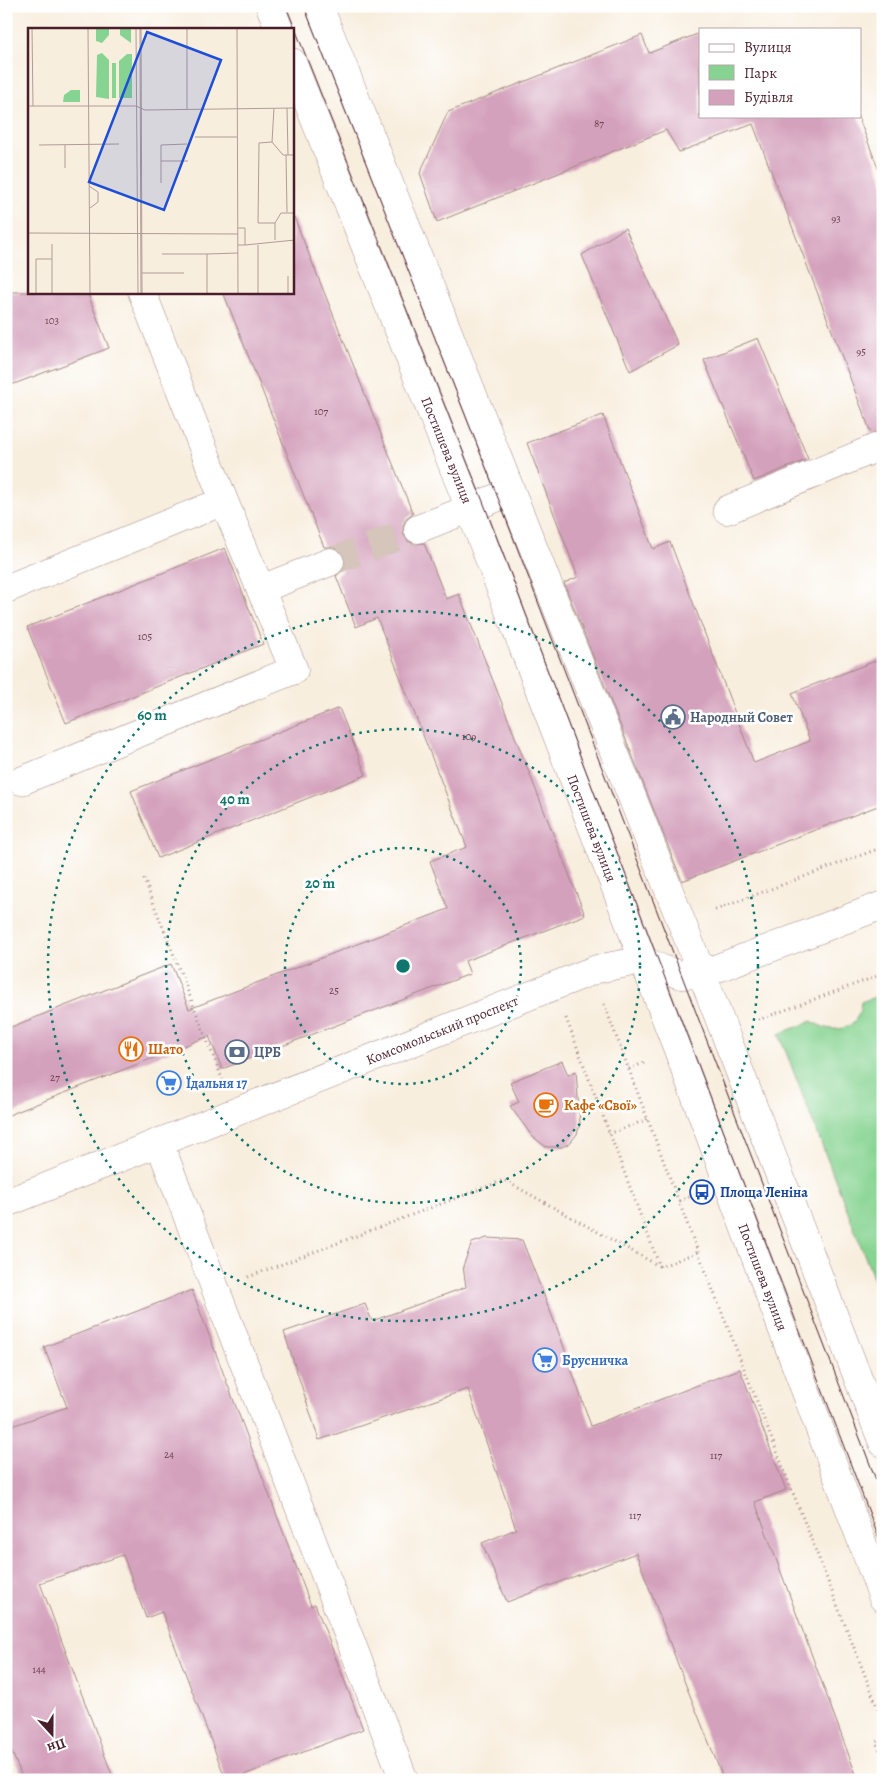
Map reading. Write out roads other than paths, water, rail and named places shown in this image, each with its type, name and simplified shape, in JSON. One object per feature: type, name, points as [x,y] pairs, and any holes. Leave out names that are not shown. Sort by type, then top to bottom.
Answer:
[{"type":"street","points":[[270,6],[279,28]]},
{"type":"street","points":[[319,6],[702,974],[883,1443]]},
{"type":"street","name":"Постишева вулиця","points":[[294,67],[470,510],[883,1598]]},
{"type":"street","points":[[21,781],[294,670],[224,501],[143,294]]},
{"type":"street","points":[[727,510],[883,445]]},
{"type":"street","points":[[418,529],[470,510],[511,492]]},
{"type":"street","points":[[6,589],[224,501]]},
{"type":"street","points":[[261,589],[330,562]]},
{"type":"street","points":[[642,960],[681,975],[702,974],[883,905]]},
{"type":"street","name":"Комсомольський проспект","points":[[6,1203],[591,971],[642,960]]},
{"type":"street","points":[[158,1142],[404,1780]]},
{"type":"tunnel","points":[[330,562],[418,529]]},
{"type":"tram line","points":[[286,6],[484,504],[883,1549]]},
{"type":"tram line","points":[[304,6],[498,498],[883,1498]]},
{"type":"place","name":"Народный Совет","points":[[673,717]]},
{"type":"place","name":"Шато","points":[[131,1049]]},
{"type":"place","name":"ЦРБ","points":[[237,1052]]},
{"type":"place","name":"Їдальня 17","points":[[169,1083]]},
{"type":"place","name":"Кафе «Свої»","points":[[546,1105]]},
{"type":"place","name":"Площа Леніна","points":[[702,1192]]},
{"type":"place","name":"Брусничка","points":[[545,1360]]}]
